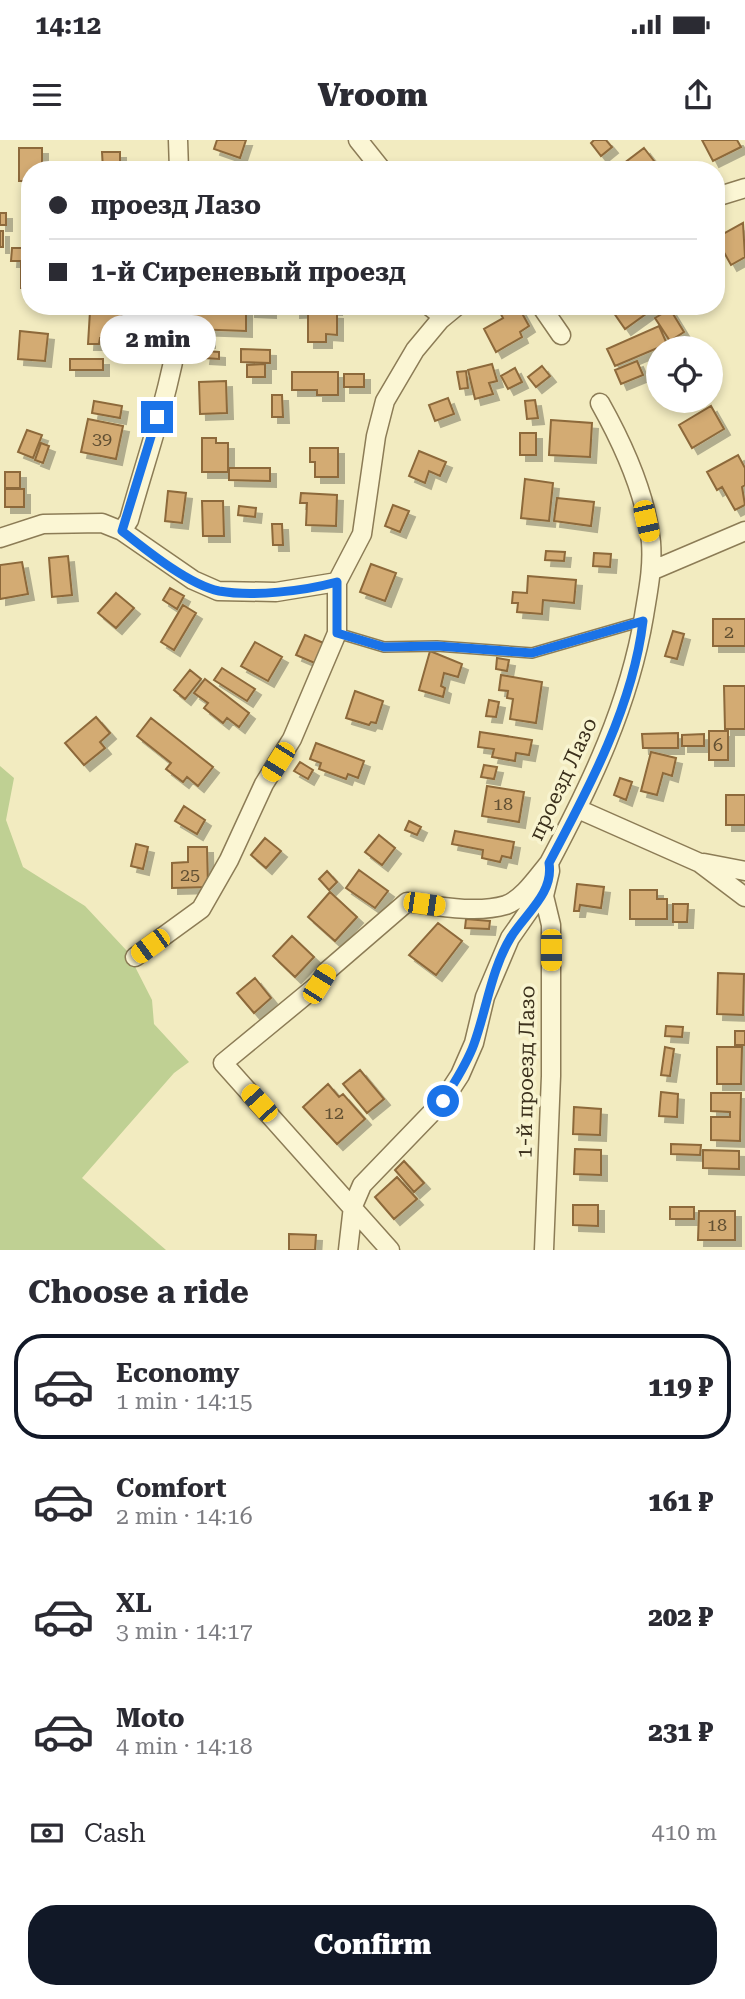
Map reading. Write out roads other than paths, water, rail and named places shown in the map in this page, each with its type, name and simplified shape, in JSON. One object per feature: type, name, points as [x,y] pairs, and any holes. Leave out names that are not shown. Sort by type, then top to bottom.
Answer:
[{"type":"street","points":[[178,140],[179,161]]},
{"type":"street","points":[[358,140],[375,161]]},
{"type":"street","points":[[725,194],[745,188]]},
{"type":"street","points":[[122,531],[128,520],[164,391],[180,331],[181,315]]},
{"type":"street","points":[[135,957],[201,909],[212,893],[264,784],[292,739],[337,633],[337,582],[362,534],[376,436],[385,401],[415,350],[446,315]]},
{"type":"street","points":[[547,315],[561,335]]},
{"type":"street","name":"проезд Лазо","points":[[544,896],[550,871],[549,863],[578,809],[607,744],[628,687],[651,571],[650,540],[641,501],[617,434],[600,404]]},
{"type":"street","points":[[0,538],[43,524],[80,521],[102,523],[122,531],[193,580],[218,591],[276,592],[337,582]]},
{"type":"street","points":[[651,571],[745,531]]},
{"type":"street","points":[[578,809],[700,863],[745,897]]},
{"type":"street","points":[[390,1250],[223,1063],[319,984],[327,971],[407,902],[481,908],[508,904],[549,863]]},
{"type":"street","points":[[700,863],[745,871]]},
{"type":"street","points":[[348,1250],[353,1206],[362,1185],[443,1101],[460,1075],[474,1043],[485,998],[510,938],[544,896]]},
{"type":"street","name":"1-й проезд Лазо","points":[[544,896],[551,925],[551,1076],[544,1250]]},
{"type":"lane","points":[[434,315],[440,320]]},
{"type":"lane","points":[[337,633],[384,647],[437,646],[532,653],[643,621]]}]
